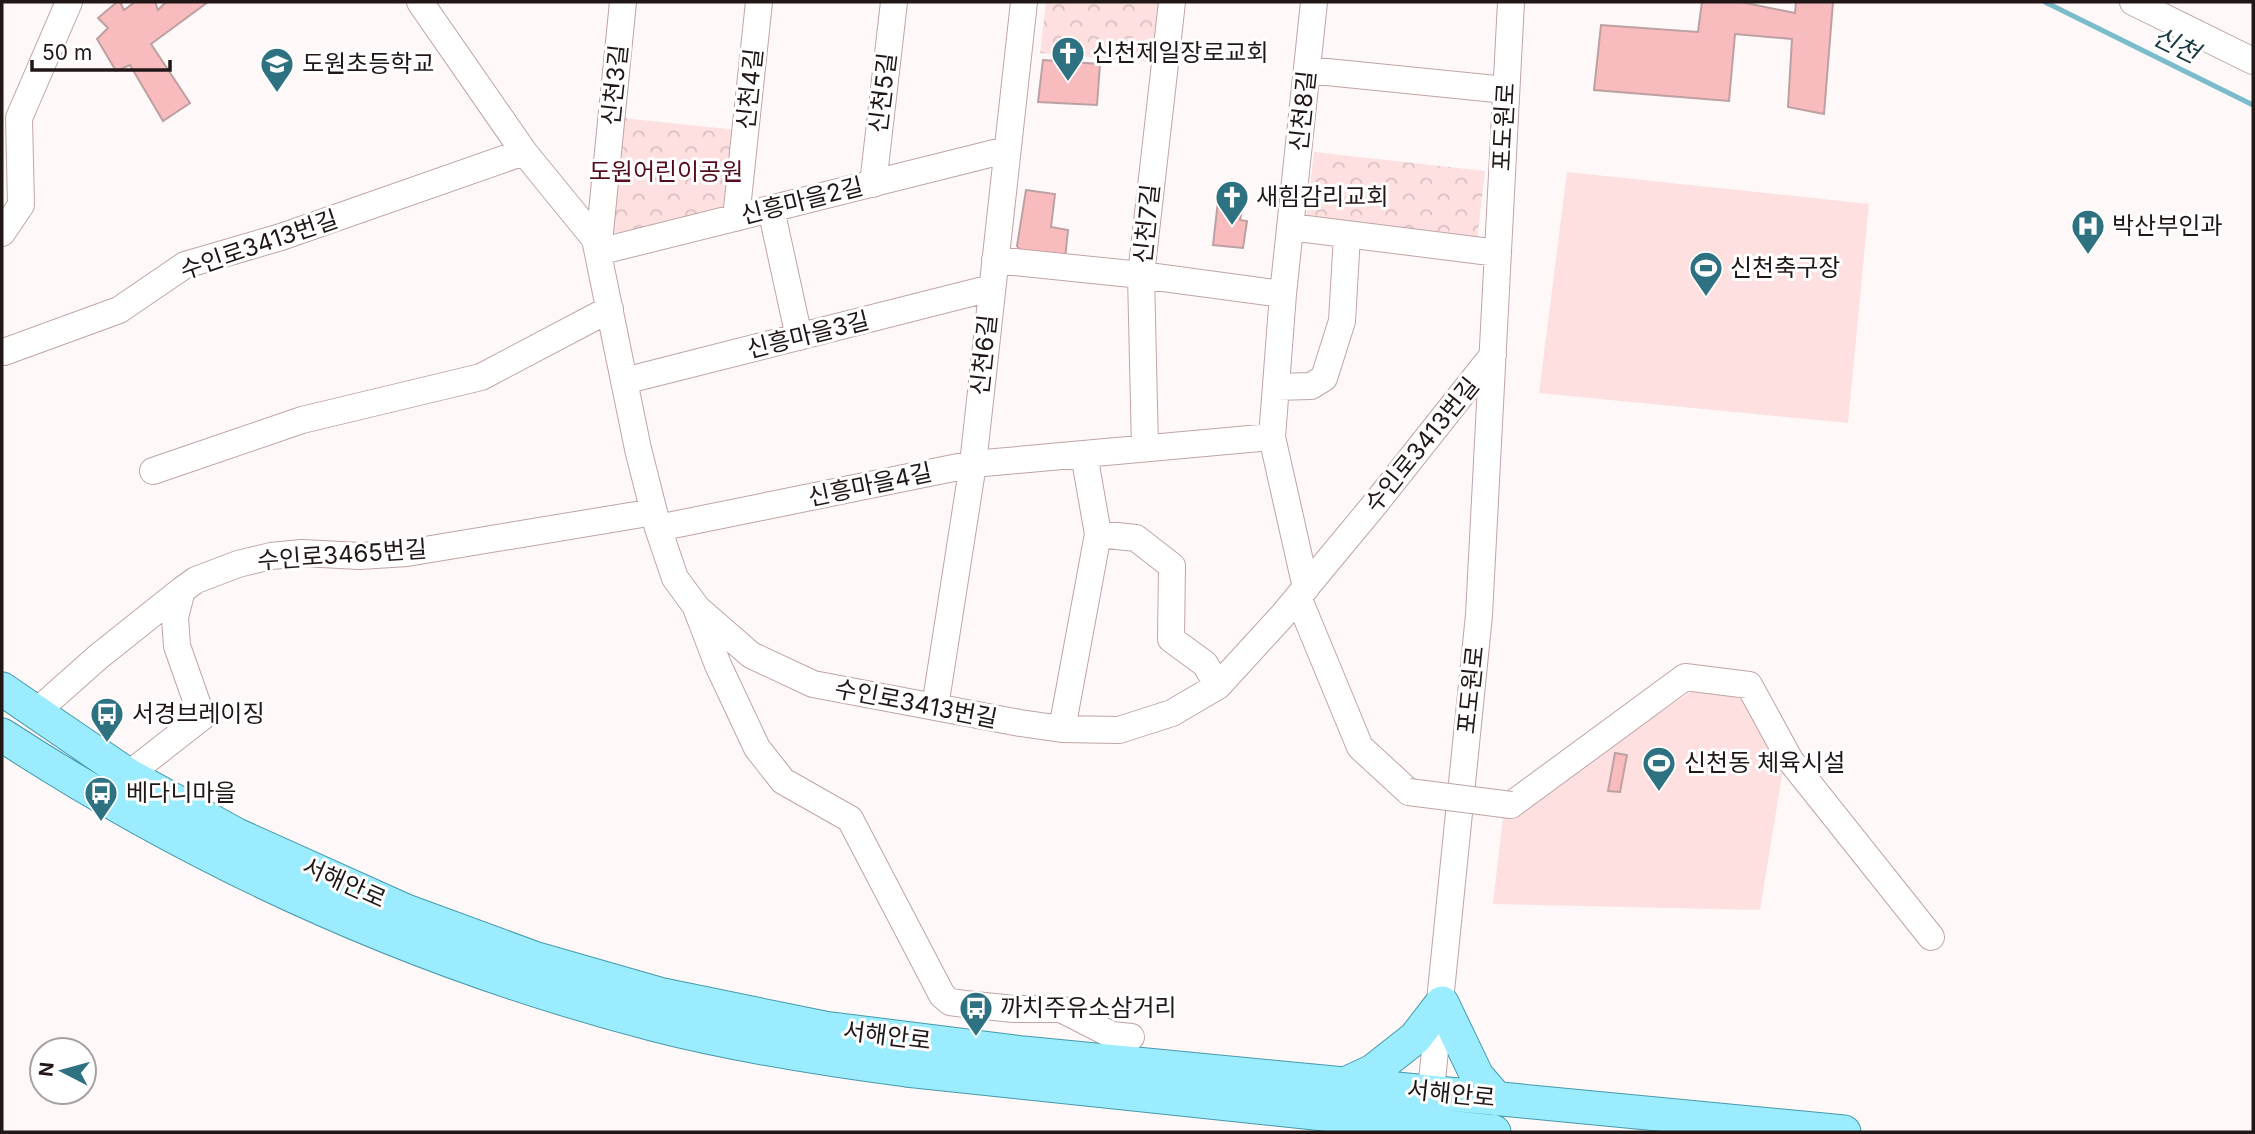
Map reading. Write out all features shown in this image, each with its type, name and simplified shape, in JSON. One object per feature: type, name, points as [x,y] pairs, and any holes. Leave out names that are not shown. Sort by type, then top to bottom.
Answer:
[{"type":"main road","name":"서해안로","points":[[2,690],[128,775],[237,835],[406,911],[534,958],[663,995],[824,1028],[1023,1053],[1844,1132]]},
{"type":"main road","name":"서해안로","points":[[3,736],[108,802],[211,857],[308,904],[503,980],[658,1026],[822,1059],[905,1070],[1494,1132]]},
{"type":"main road","points":[[1345,1084],[1373,1070],[1415,1038],[1442,1003],[1477,1076],[1497,1099]]},
{"type":"street","points":[[2,233],[21,205],[19,118],[69,2]]},
{"type":"street","name":"수인로3413번길","points":[[420,2],[524,152],[596,239],[624,381],[656,520],[675,578],[696,608],[751,655],[813,684],[1062,729],[1119,730],[1172,713],[1218,686],[1302,593],[1493,355]]},
{"type":"street","name":"신천3길","points":[[598,252],[623,2]]},
{"type":"street","name":"신천4길","points":[[736,218],[759,2]]},
{"type":"street","name":"신천5길","points":[[873,184],[894,2]]},
{"type":"street","name":"신천6길","points":[[935,707],[973,464],[1024,2]]},
{"type":"street","name":"신천7길","points":[[1145,448],[1141,275],[1172,2]]},
{"type":"street","name":"신천8길","points":[[1314,2],[1283,294],[1272,437],[1302,593],[1360,747],[1409,792],[1510,805],[1685,677],[1749,685],[1790,760],[1931,937]]},
{"type":"street","name":"포도원로","points":[[1428,1126],[1479,615],[1511,2]]},
{"type":"street","points":[[2133,2],[2167,9],[2253,61]]},
{"type":"street","points":[[1307,70],[1506,90]]},
{"type":"street","name":"신흥마을2길","points":[[598,252],[1006,150]]},
{"type":"street","name":"수인로3413번길","points":[[2,351],[119,310],[186,265],[281,237],[524,152]]},
{"type":"street","points":[[771,209],[799,337]]},
{"type":"street","points":[[1290,228],[1498,253]]},
{"type":"street","points":[[1276,387],[1311,386],[1324,378],[1342,321],[1347,236]]},
{"type":"street","points":[[995,260],[1141,275],[1283,294]]},
{"type":"street","name":"신흥마을3길","points":[[624,381],[991,288]]},
{"type":"street","points":[[153,471],[302,420],[481,377],[610,309]]},
{"type":"street","name":"신흥마을4길","points":[[656,520],[973,464],[1272,437]]},
{"type":"street","points":[[1062,729],[1098,534],[1084,454]]},
{"type":"street","name":"수인로3465번길","points":[[35,713],[98,657],[182,590],[196,580],[227,568],[271,556],[302,553],[360,556],[407,553],[656,520]]},
{"type":"street","points":[[1098,534],[1136,538],[1172,566],[1171,639],[1205,664],[1218,686]]},
{"type":"street","points":[[128,775],[202,716],[177,646],[175,617],[182,590]]},
{"type":"street","points":[[696,608],[718,665],[757,748],[783,781],[850,819],[942,995],[950,1002],[965,1004],[1014,1009],[1061,1009],[1112,1035],[1131,1037]]},
{"type":"green space","points":[[1046,2],[1159,2],[1151,62],[1040,53]]},
{"type":"green space","name":"도원어린이공원","points":[[622,118],[738,130],[734,197],[722,211],[615,233],[609,221]]},
{"type":"green space","points":[[1314,152],[1485,171],[1477,241],[1306,222]]},
{"type":"green space","name":"신천축구장","points":[[1567,172],[1869,204],[1848,423],[1539,393]]},
{"type":"green space","name":"신천동 체육시설","points":[[1695,689],[1750,699],[1783,769],[1760,910],[1493,904],[1503,817]]},
{"type":"building","points":[[120,2],[124,10],[135,2],[155,2],[158,10],[166,2],[208,2],[151,44],[190,103],[163,121],[130,65],[116,71],[97,39],[108,28],[98,18]]},
{"type":"building","points":[[1702,2],[1741,2],[1795,13],[1796,2],[1833,2],[1824,114],[1788,107],[1792,39],[1735,34],[1729,101],[1594,90],[1601,25],[1698,32]]},
{"type":"building","points":[[1043,60],[1100,64],[1097,105],[1038,102]]},
{"type":"building","points":[[1026,190],[1055,194],[1051,227],[1068,230],[1065,259],[1025,256],[1017,246]]},
{"type":"building","points":[[1218,201],[1243,204],[1240,220],[1247,221],[1243,248],[1213,245]]},
{"type":"building","points":[[1615,753],[1627,755],[1620,792],[1608,791]]},
{"type":"waterway","name":"신천","points":[[2045,2],[2253,105]]},
{"type":"place","name":"신천제일장로교회","points":[[1068,83]]},
{"type":"place","name":"도원초등학교","points":[[277,94]]},
{"type":"place","name":"새힘감리교회","points":[[1232,227]]},
{"type":"place","name":"박산부인과","points":[[2088,256]]},
{"type":"place","name":"신천축구장","points":[[1706,298]]},
{"type":"place","name":"서경브레이징","points":[[107,744]]},
{"type":"place","name":"신천동 체육시설","points":[[1659,793]]},
{"type":"place","name":"베다니마을","points":[[101,823]]},
{"type":"place","name":"까치주유소삼거리","points":[[976,1038]]}]
